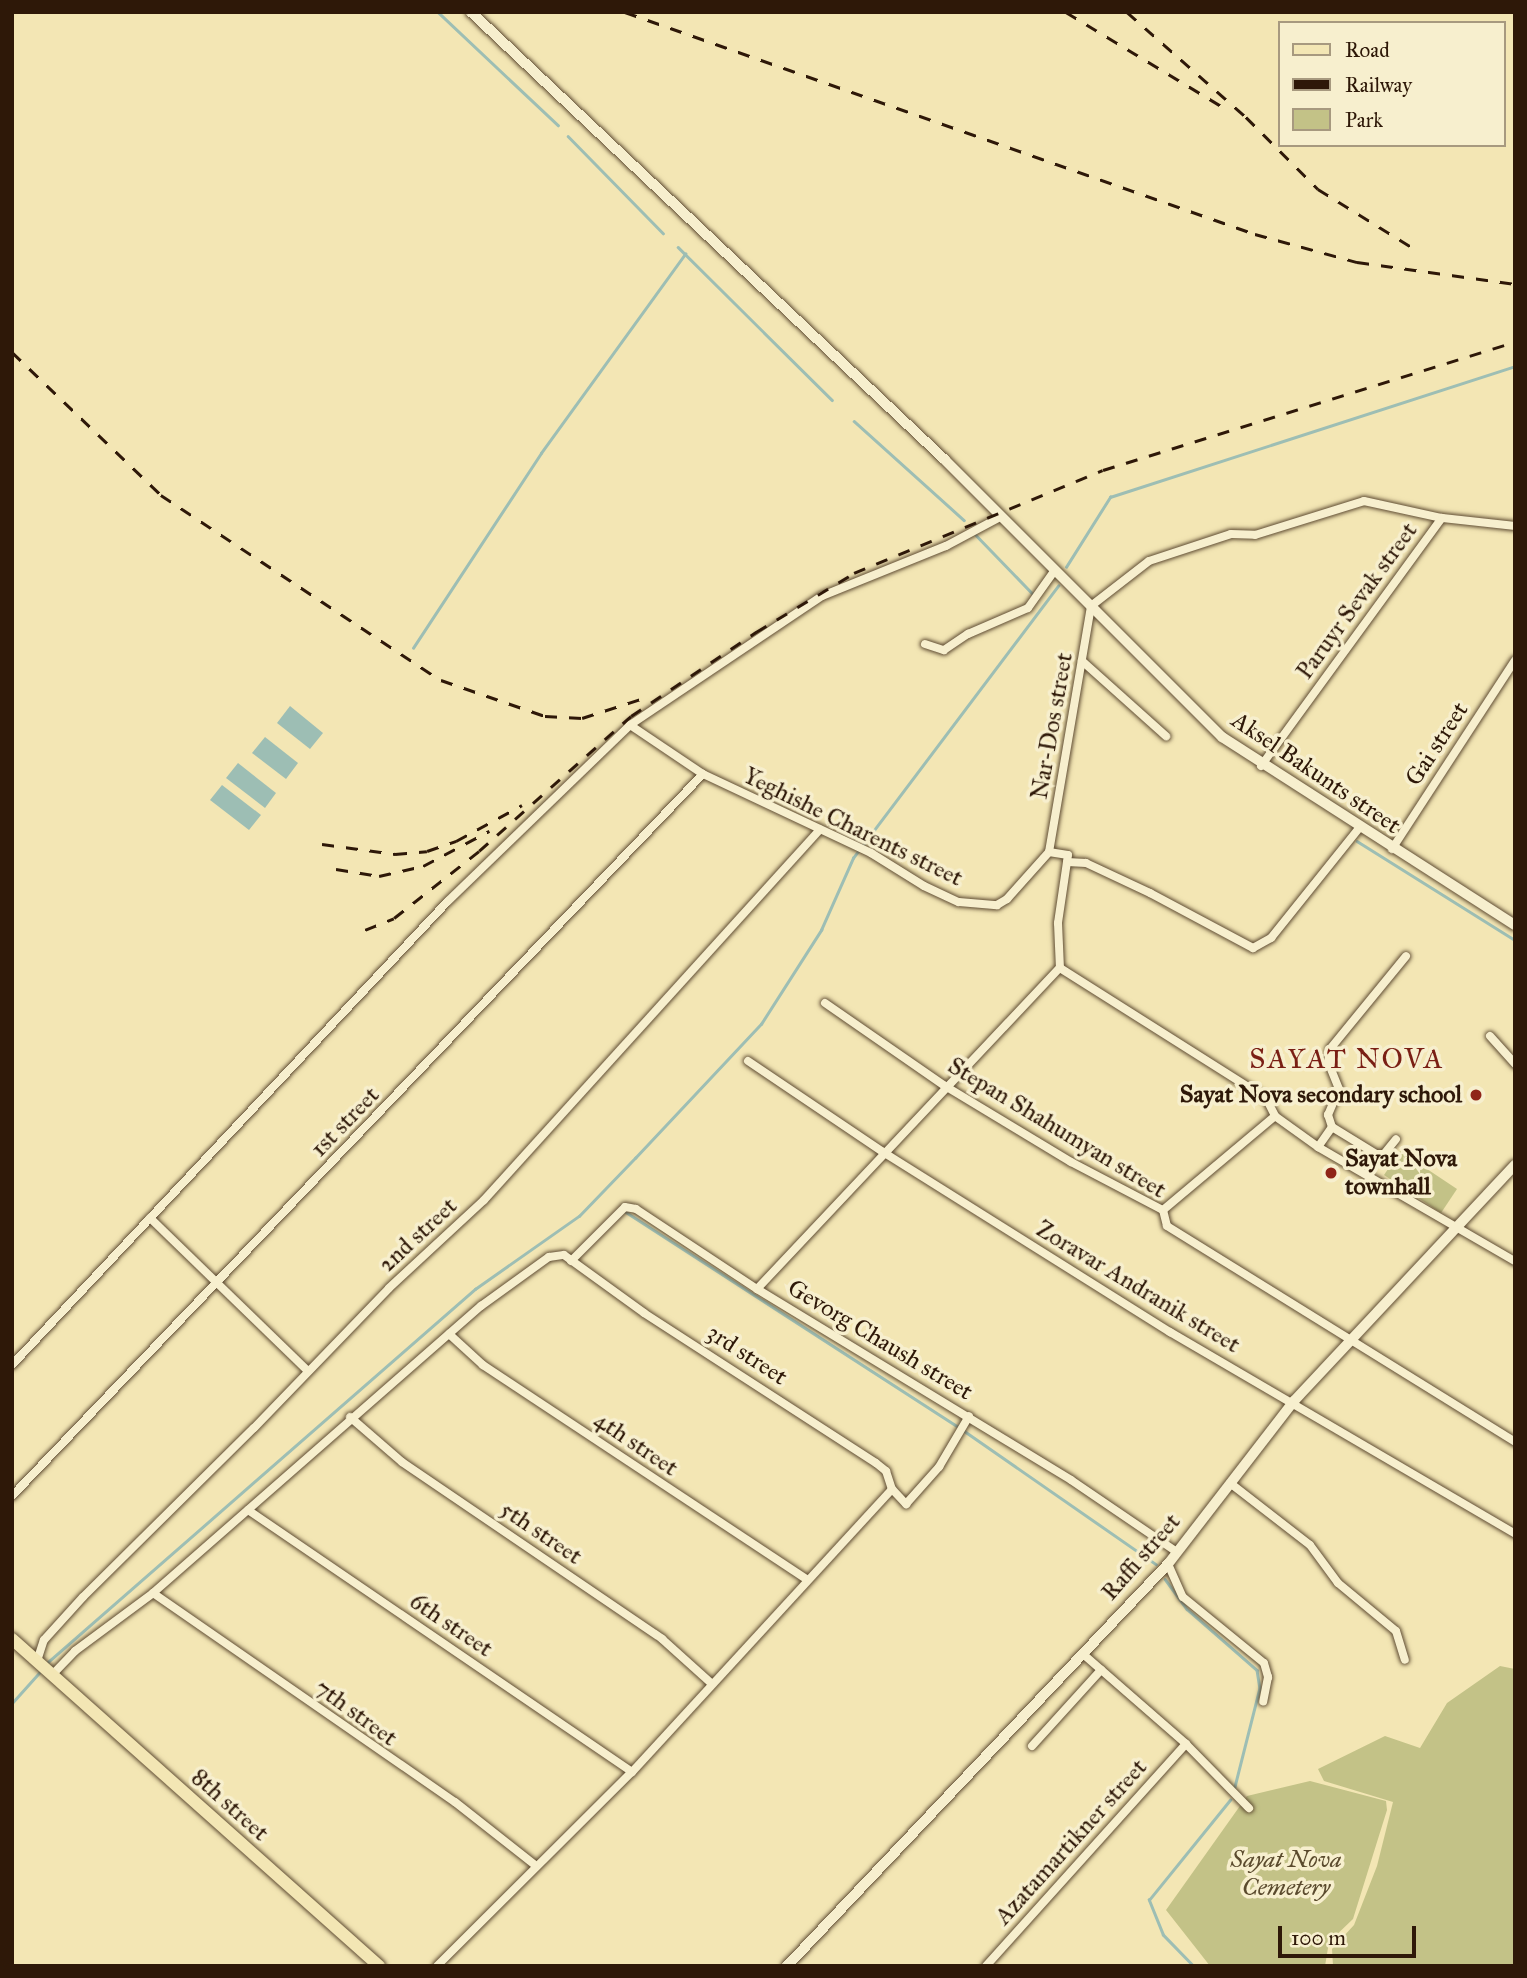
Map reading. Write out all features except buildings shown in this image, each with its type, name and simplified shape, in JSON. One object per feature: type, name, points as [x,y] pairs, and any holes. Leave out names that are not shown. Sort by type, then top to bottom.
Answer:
[{"type":"main road","name":"Aksel Bakunts street","points":[[471,12],[763,286],[1222,737],[1261,766],[1515,925]]},
{"type":"main road","name":"Raffi street","points":[[787,1966],[1168,1564],[1294,1401],[1515,1164]]},
{"type":"main road","name":"8th street","points":[[12,1639],[379,1966]]},
{"type":"street","points":[[1091,606],[1149,561],[1230,534],[1255,535],[1364,501],[1442,518]]},
{"type":"street","points":[[12,1365],[448,901],[629,725],[822,596],[946,545],[1000,517]]},
{"type":"street","name":"Paruyr Sevak street","points":[[1261,766],[1442,518],[1514,526]]},
{"type":"street","points":[[925,644],[944,650],[968,634],[1028,608],[1055,570]]},
{"type":"street","name":"Nar-Dos street","points":[[1049,852],[1091,606]]},
{"type":"street","name":"Gai street","points":[[1392,849],[1515,660]]},
{"type":"street","points":[[1082,661],[1166,736]]},
{"type":"street","name":"Yeghishe Charents street","points":[[629,725],[703,774],[855,845],[924,887],[959,902],[983,907],[1007,900],[1049,852]]},
{"type":"street","name":"1st street","points":[[12,1496],[703,774]]},
{"type":"street","points":[[1067,862],[1086,863],[1150,892],[1253,948],[1271,938],[1359,828]]},
{"type":"street","name":"2nd street","points":[[37,1661],[44,1640],[83,1597],[308,1371],[484,1200],[820,830]]},
{"type":"street","points":[[757,1289],[945,1086],[1059,968],[1058,923],[1068,855],[1049,852]]},
{"type":"street","points":[[1396,1139],[1384,1154],[1376,1154],[1332,1127],[1328,1115],[1339,1089],[1328,1062],[1330,1049],[1406,956]]},
{"type":"street","points":[[1059,968],[1266,1098],[1275,1116],[1318,1147],[1515,1261]]},
{"type":"street","name":"Stepan Shahumyan street","points":[[825,1003],[945,1086],[1071,1162],[1163,1210],[1167,1226],[1515,1442]]},
{"type":"street","points":[[1490,1036],[1515,1064]]},
{"type":"street","name":"Zoravar Andranik street","points":[[748,1061],[883,1152],[1170,1332],[1294,1401],[1515,1534]]},
{"type":"street","points":[[1163,1210],[1275,1116]]},
{"type":"street","points":[[1318,1147],[1332,1127]]},
{"type":"street","name":"Gevorg Chaush street","points":[[570,1261],[625,1207],[636,1209],[757,1289],[969,1416],[1177,1552]]},
{"type":"street","points":[[150,1218],[308,1371]]},
{"type":"street","points":[[52,1675],[75,1651],[153,1593],[350,1417],[536,1262],[564,1255],[570,1261]]},
{"type":"street","name":"3rd street","points":[[570,1261],[876,1463],[891,1477],[892,1489]]},
{"type":"street","name":"4th street","points":[[449,1334],[483,1365],[806,1578]]},
{"type":"street","points":[[437,1966],[535,1865],[632,1772],[710,1682],[892,1489],[906,1504],[939,1467],[969,1416]]},
{"type":"street","name":"5th street","points":[[350,1417],[402,1462],[662,1639],[710,1682]]},
{"type":"street","points":[[1230,1482],[1310,1545],[1338,1583],[1395,1631],[1405,1660]]},
{"type":"street","name":"6th street","points":[[248,1510],[632,1772]]},
{"type":"street","points":[[1168,1564],[1183,1597],[1264,1663],[1268,1677],[1263,1702]]},
{"type":"street","name":"7th street","points":[[153,1593],[454,1802],[535,1865]]},
{"type":"street","points":[[1083,1654],[1186,1744],[1249,1808]]},
{"type":"street","points":[[1032,1746],[1101,1670]]},
{"type":"street","name":"Azatamartikner street","points":[[986,1966],[1186,1744]]},
{"type":"green space","points":[[1400,1151],[1457,1189],[1441,1213],[1384,1175]]},
{"type":"green space","points":[[1500,1666],[1515,1669],[1515,1966],[1333,1966],[1332,1949],[1354,1925],[1377,1866],[1393,1802],[1324,1781],[1318,1769],[1385,1736],[1420,1748],[1447,1703]]},
{"type":"green space","name":"Sayat Nova Cemetery","points":[[1310,1781],[1386,1801],[1387,1810],[1353,1919],[1329,1942],[1325,1966],[1210,1966],[1166,1910],[1247,1796]]},
{"type":"water","points":[[290,706],[323,733],[310,749],[277,723]]},
{"type":"water","points":[[265,737],[298,763],[286,779],[252,753]]},
{"type":"water","points":[[238,763],[276,793],[265,808],[226,778]]},
{"type":"water","points":[[222,785],[261,815],[249,830],[210,800]]},
{"type":"waterway","points":[[34,12],[40,12]]},
{"type":"waterway","points":[[438,12],[558,125]]},
{"type":"waterway","points":[[568,136],[663,233]]},
{"type":"waterway","points":[[678,247],[832,400]]},
{"type":"waterway","points":[[413,648],[541,453],[685,254]]},
{"type":"waterway","points":[[1066,567],[1110,497],[1515,366]]},
{"type":"waterway","points":[[854,421],[964,520]]},
{"type":"waterway","points":[[976,535],[1034,595]]},
{"type":"waterway","points":[[48,1662],[475,1289],[579,1216],[761,1024],[821,930],[853,858],[1058,586]]},
{"type":"waterway","points":[[1357,841],[1515,940]]},
{"type":"waterway","points":[[626,1212],[958,1427]]},
{"type":"waterway","points":[[963,1430],[1156,1564]]},
{"type":"waterway","points":[[1165,1579],[1187,1609],[1257,1670],[1260,1688],[1235,1787]]},
{"type":"waterway","points":[[12,1703],[39,1673]]},
{"type":"waterway","points":[[1193,1966],[1163,1935],[1149,1900],[1230,1800]]},
{"type":"railway","points":[[625,12],[1255,234],[1357,262],[1515,284]]},
{"type":"railway","points":[[1066,12],[1228,110]]},
{"type":"railway","points":[[1127,12],[1246,117],[1318,189],[1413,248]]},
{"type":"railway","points":[[365,930],[394,918],[479,851],[631,716],[756,632],[854,573],[1103,470],[1515,342]]},
{"type":"railway","points":[[12,352],[161,495],[441,680],[545,716],[582,718],[650,696]]},
{"type":"railway","points":[[322,844],[395,854],[427,851],[456,841],[522,805]]},
{"type":"railway","points":[[336,869],[379,876],[423,866],[489,831]]},
{"type":"place","name":"Sayat Nova secondary school","points":[[1476,1095]]},
{"type":"place","name":"Sayat Nova townhall","points":[[1331,1173]]},
{"type":"district","name":"SAYAT NOVA","points":[[1347,1059]]}]
